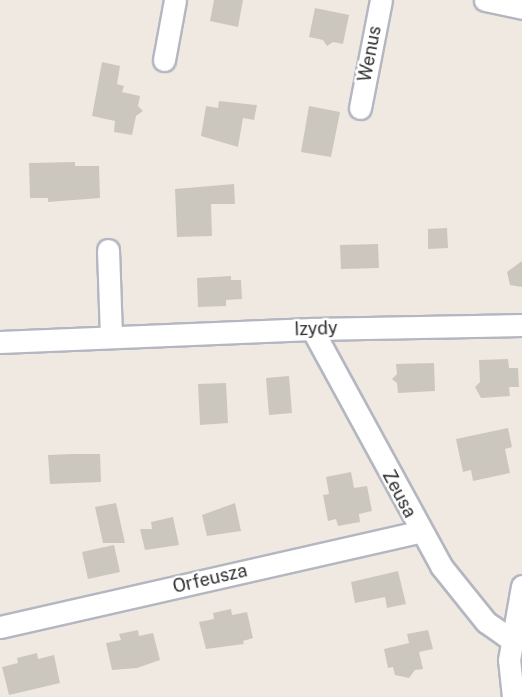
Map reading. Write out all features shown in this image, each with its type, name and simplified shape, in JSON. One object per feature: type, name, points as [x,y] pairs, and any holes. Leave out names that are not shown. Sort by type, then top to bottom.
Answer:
[{"type":"street","points":[[164,60],[175,0]]},
{"type":"street","name":"Wenus","points":[[360,108],[381,0]]},
{"type":"street","points":[[484,0],[522,8]]},
{"type":"street","points":[[108,250],[111,337]]},
{"type":"street","name":"Izydy","points":[[0,342],[312,328],[522,325]]},
{"type":"street","name":"Zeusa","points":[[312,328],[419,532],[473,607],[495,630],[512,640]]},
{"type":"street","name":"Orfeusza","points":[[0,627],[419,532]]},
{"type":"street","points":[[522,586],[508,668],[514,697],[522,693]]},
{"type":"building","points":[[214,0],[243,0],[238,27],[210,21]]},
{"type":"building","points":[[315,8],[349,15],[343,44],[333,42],[327,46],[323,40],[309,37]]},
{"type":"building","points":[[102,62],[120,66],[117,84],[124,86],[122,92],[140,96],[138,106],[143,111],[136,116],[132,135],[114,132],[115,121],[92,116]]},
{"type":"building","points":[[219,101],[257,105],[254,120],[243,118],[238,147],[201,136],[206,106],[218,108]]},
{"type":"building","points":[[309,106],[340,112],[331,157],[301,152]]},
{"type":"building","points":[[75,162],[75,166],[99,166],[100,198],[48,202],[48,198],[30,198],[29,163]]},
{"type":"building","points":[[234,184],[235,204],[211,204],[212,236],[177,237],[175,189]]},
{"type":"building","points":[[447,228],[448,248],[428,249],[428,229]]},
{"type":"building","points":[[378,244],[379,268],[341,269],[340,245]]},
{"type":"building","points":[[522,261],[522,287],[510,285],[507,272]]},
{"type":"building","points":[[231,276],[231,280],[241,280],[242,299],[226,300],[226,306],[198,307],[197,278]]},
{"type":"building","points":[[508,359],[509,368],[518,368],[519,387],[509,387],[510,396],[481,398],[475,387],[480,382],[479,360]]},
{"type":"building","points":[[434,363],[435,391],[398,393],[397,383],[392,379],[397,374],[396,364]]},
{"type":"building","points":[[289,376],[292,413],[269,415],[266,378]]},
{"type":"building","points":[[226,383],[228,423],[200,425],[198,384]]},
{"type":"building","points":[[508,428],[512,447],[505,449],[510,473],[473,481],[471,470],[463,472],[456,439]]},
{"type":"building","points":[[100,454],[101,482],[50,484],[48,455]]},
{"type":"building","points":[[351,472],[354,488],[367,486],[372,511],[359,514],[360,522],[338,526],[336,519],[328,521],[323,495],[329,494],[326,477]]},
{"type":"building","points":[[116,503],[125,543],[103,543],[95,507]]},
{"type":"building","points":[[235,503],[241,531],[207,536],[202,515]]},
{"type":"building","points":[[173,517],[179,545],[145,550],[140,529],[152,529],[151,522]]},
{"type":"building","points":[[114,545],[120,572],[88,579],[82,552]]},
{"type":"building","points":[[398,571],[406,604],[387,608],[385,597],[355,603],[351,582]]},
{"type":"building","points":[[231,609],[232,615],[247,612],[253,638],[243,641],[244,644],[206,649],[199,622],[214,619],[213,613]]},
{"type":"building","points":[[138,630],[139,636],[153,633],[160,660],[137,668],[112,670],[106,643],[121,640],[119,634]]},
{"type":"building","points":[[428,630],[433,649],[419,652],[423,669],[415,670],[409,678],[395,675],[393,667],[388,668],[384,649],[409,643],[407,634]]},
{"type":"building","points":[[37,653],[38,659],[54,655],[60,683],[9,695],[2,667],[18,663],[17,658]]}]
